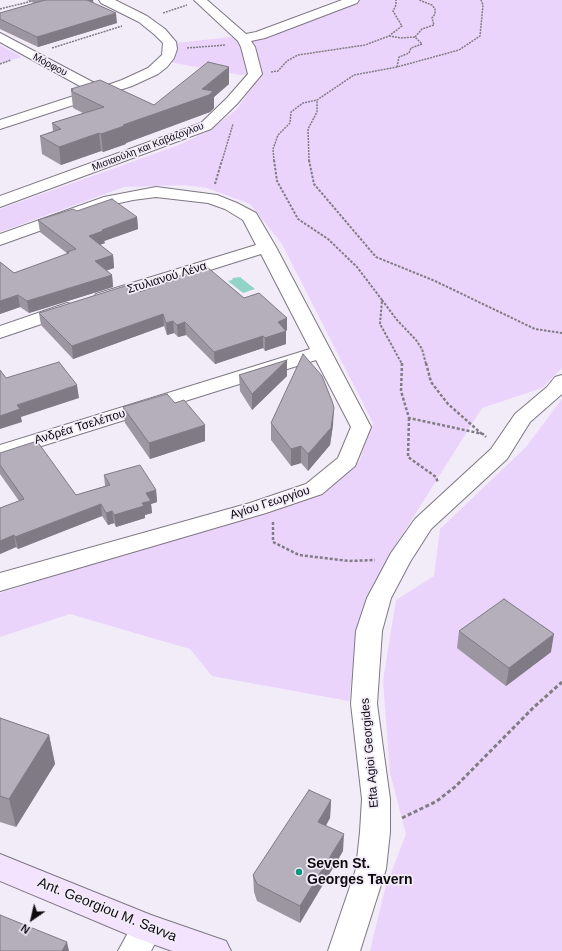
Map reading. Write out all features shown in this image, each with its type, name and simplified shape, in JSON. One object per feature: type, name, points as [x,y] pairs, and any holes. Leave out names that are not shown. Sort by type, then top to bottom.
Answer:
[{"type":"main road","name":"Ant. Georgiou M. Savva","points":[[0,866],[140,939],[215,951]]},
{"type":"street","points":[[0,126],[101,92],[154,71],[165,61],[170,49],[169,42],[160,32],[143,19],[105,0]]},
{"type":"street","points":[[200,0],[245,41],[255,74]]},
{"type":"street","points":[[245,41],[354,0]]},
{"type":"street","name":"Μόρφου","points":[[0,37],[101,92]]},
{"type":"street","name":"Μισιαούλη και Καβάζογλου","points":[[0,202],[206,126],[226,107],[255,74]]},
{"type":"street","name":"Αγίου Γεωργίου","points":[[0,240],[110,200],[133,195],[156,192],[211,198],[231,206],[250,217],[360,427],[347,461],[314,489],[258,508],[0,582]]},
{"type":"street","name":"Στυλιανού Λένα","points":[[0,332],[84,303],[267,247]]},
{"type":"street","name":"Ανδρέα Τσελέπου","points":[[0,452],[320,352]]},
{"type":"street","name":"Efta Agioi Georgides","points":[[344,951],[356,918],[370,869],[375,832],[376,799],[364,704],[369,631],[379,598],[399,559],[423,524],[499,454],[522,418],[554,391],[562,381]]},
{"type":"path","points":[[0,9],[36,0]]},
{"type":"path","points":[[0,64],[200,0]]},
{"type":"path","points":[[255,74],[278,71],[287,61],[298,55],[365,45],[389,36],[402,24],[393,11],[396,5],[396,0]]},
{"type":"path","points":[[389,36],[401,38],[415,37],[422,29],[434,25],[432,18],[435,14],[435,9],[432,5],[419,0]]},
{"type":"path","points":[[481,0],[483,5],[480,36],[459,50],[397,67],[354,75],[317,100],[303,103],[291,112],[290,123],[278,135],[272,149],[277,181],[298,219],[328,239],[357,267],[397,320],[422,348],[431,382],[448,404],[483,434],[499,454]]},
{"type":"path","points":[[397,67],[399,57],[409,53],[411,48],[422,44],[415,37]]},
{"type":"path","points":[[170,49],[245,41]]},
{"type":"path","points":[[317,100],[317,112],[308,129],[308,156],[314,184],[376,257],[435,281],[535,329],[562,333]]},
{"type":"path","points":[[211,198],[234,120],[226,107]]},
{"type":"path","points":[[382,300],[380,324],[402,363],[401,391],[409,418],[408,457],[436,477],[444,505]]},
{"type":"path","points":[[409,418],[483,434]]},
{"type":"path","points":[[272,515],[273,542],[299,555],[349,561],[399,559]]},
{"type":"path","points":[[375,832],[437,800],[456,786],[533,708],[562,682]]},
{"type":"shaded area","points":[[341,0],[562,0],[562,368],[542,388],[482,408],[390,554],[357,634],[349,701],[212,676],[190,649],[70,614],[0,637],[0,593],[318,494],[359,462],[373,423],[282,244],[250,204],[207,188],[185,185],[124,187],[0,232],[0,209],[179,145],[208,131],[236,110],[258,79],[254,73],[242,75],[169,62],[176,43],[250,35]]},
{"type":"shaded area","points":[[0,45],[22,57],[0,63]]},
{"type":"shaded area","points":[[240,277],[255,289],[243,293],[228,281],[232,280],[233,278]]},
{"type":"shaded area","points":[[562,399],[562,951],[370,951],[385,889],[406,834],[390,773],[383,681],[396,600],[434,576],[440,529],[526,447]]},
{"type":"building","points":[[45,0],[87,0],[116,13],[37,37],[0,19],[0,13]]},
{"type":"building","points":[[208,62],[229,67],[202,89],[213,91],[209,95],[101,134],[99,133],[59,147],[40,136],[61,129],[52,123],[104,107],[71,91],[73,90],[71,89],[100,80],[154,105]]},
{"type":"building","points":[[112,199],[137,217],[89,236],[113,255],[95,261],[112,275],[27,301],[18,295],[0,301],[0,262],[14,273],[69,253],[67,252],[76,249],[38,220],[73,209],[77,211]]},
{"type":"building","points":[[207,267],[244,298],[259,293],[287,318],[278,322],[286,331],[265,338],[263,336],[214,352],[185,322],[177,325],[173,321],[166,323],[163,314],[72,346],[39,313],[125,286],[130,290],[135,288],[139,292],[178,279],[176,277]]},
{"type":"building","points":[[303,354],[322,376],[334,408],[331,428],[308,454],[301,446],[291,449],[271,423]]},
{"type":"building","points":[[287,360],[252,394],[239,375]]},
{"type":"building","points":[[59,362],[77,385],[17,405],[20,409],[0,416],[0,370],[6,378]]},
{"type":"building","points":[[167,394],[175,403],[184,400],[205,425],[149,443],[123,407]]},
{"type":"building","points":[[37,441],[76,495],[110,485],[104,475],[140,465],[156,490],[146,493],[151,501],[142,503],[144,506],[114,515],[112,511],[106,513],[101,504],[15,537],[14,535],[0,541],[0,508],[24,499],[0,465],[0,453]]},
{"type":"building","points":[[504,599],[554,634],[509,668],[459,631]]},
{"type":"building","points":[[0,718],[49,735],[9,799],[0,796]]},
{"type":"building","name":"Seven St. Georges Tavern","points":[[309,790],[331,800],[318,822],[344,834],[300,906],[257,884],[253,875]]},
{"type":"building","points":[[0,915],[67,942],[62,951],[0,951]]},
{"type":"place","name":"Seven St. Georges Tavern","points":[[299,872]]}]
